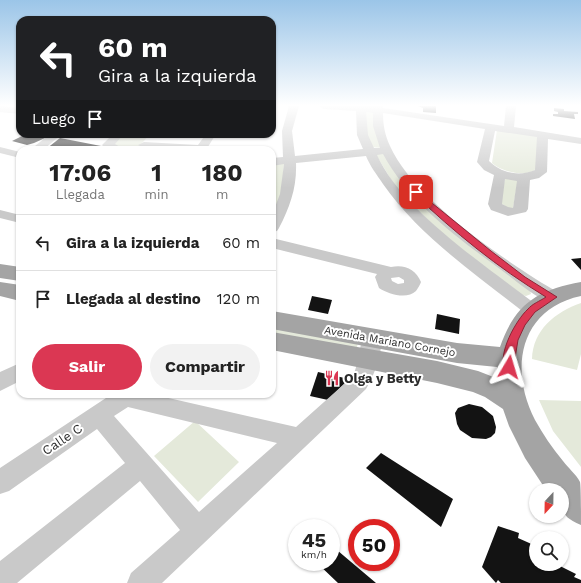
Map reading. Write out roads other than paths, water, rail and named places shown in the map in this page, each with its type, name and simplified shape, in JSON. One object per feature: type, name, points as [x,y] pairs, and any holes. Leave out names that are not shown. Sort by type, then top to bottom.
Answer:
[{"type":"main road","points":[[0,289],[16,277]]},
{"type":"main road","points":[[581,289],[553,297],[532,310],[521,323],[513,340],[509,357],[509,378],[513,401],[537,450],[556,479],[581,508]]},
{"type":"main road","name":"Avenida Mariano Cornejo","points":[[276,321],[370,349],[437,372],[478,382],[495,389],[513,401]]},
{"type":"main road","name":"Avenida Mariano Cornejo","points":[[276,341],[370,349],[509,357]]},
{"type":"street","points":[[276,212],[285,203],[288,193],[289,160],[286,133]]},
{"type":"street","points":[[364,133],[369,152],[388,184],[404,202],[447,242],[532,310]]},
{"type":"street","points":[[380,133],[392,161],[412,188],[435,210],[522,279],[553,297]]},
{"type":"street","points":[[490,133],[483,162],[488,167],[500,174],[524,178],[535,176],[541,172],[543,135]]},
{"type":"street","points":[[531,133],[581,141]]},
{"type":"street","points":[[41,146],[52,138]]},
{"type":"street","points":[[110,146],[108,145],[115,138]]},
{"type":"street","points":[[147,142],[183,146]]},
{"type":"street","points":[[0,150],[16,154]]},
{"type":"street","points":[[276,162],[387,150]]},
{"type":"street","points":[[500,174],[495,204],[496,207],[507,212],[518,211],[521,209],[524,178]]},
{"type":"street","points":[[0,214],[16,218]]},
{"type":"street","points":[[276,245],[383,273]]},
{"type":"street","points":[[142,583],[359,383],[366,371],[370,349]]},
{"type":"street","points":[[0,382],[16,373]]},
{"type":"street","name":"Calle C","points":[[0,482],[123,398]]},
{"type":"street","name":"Calle C","points":[[129,398],[299,438]]},
{"type":"street","points":[[99,414],[198,531]]},
{"type":"street","points":[[0,579],[142,464]]},
{"type":"place","name":"Olga y Betty","points":[[332,378]]}]
